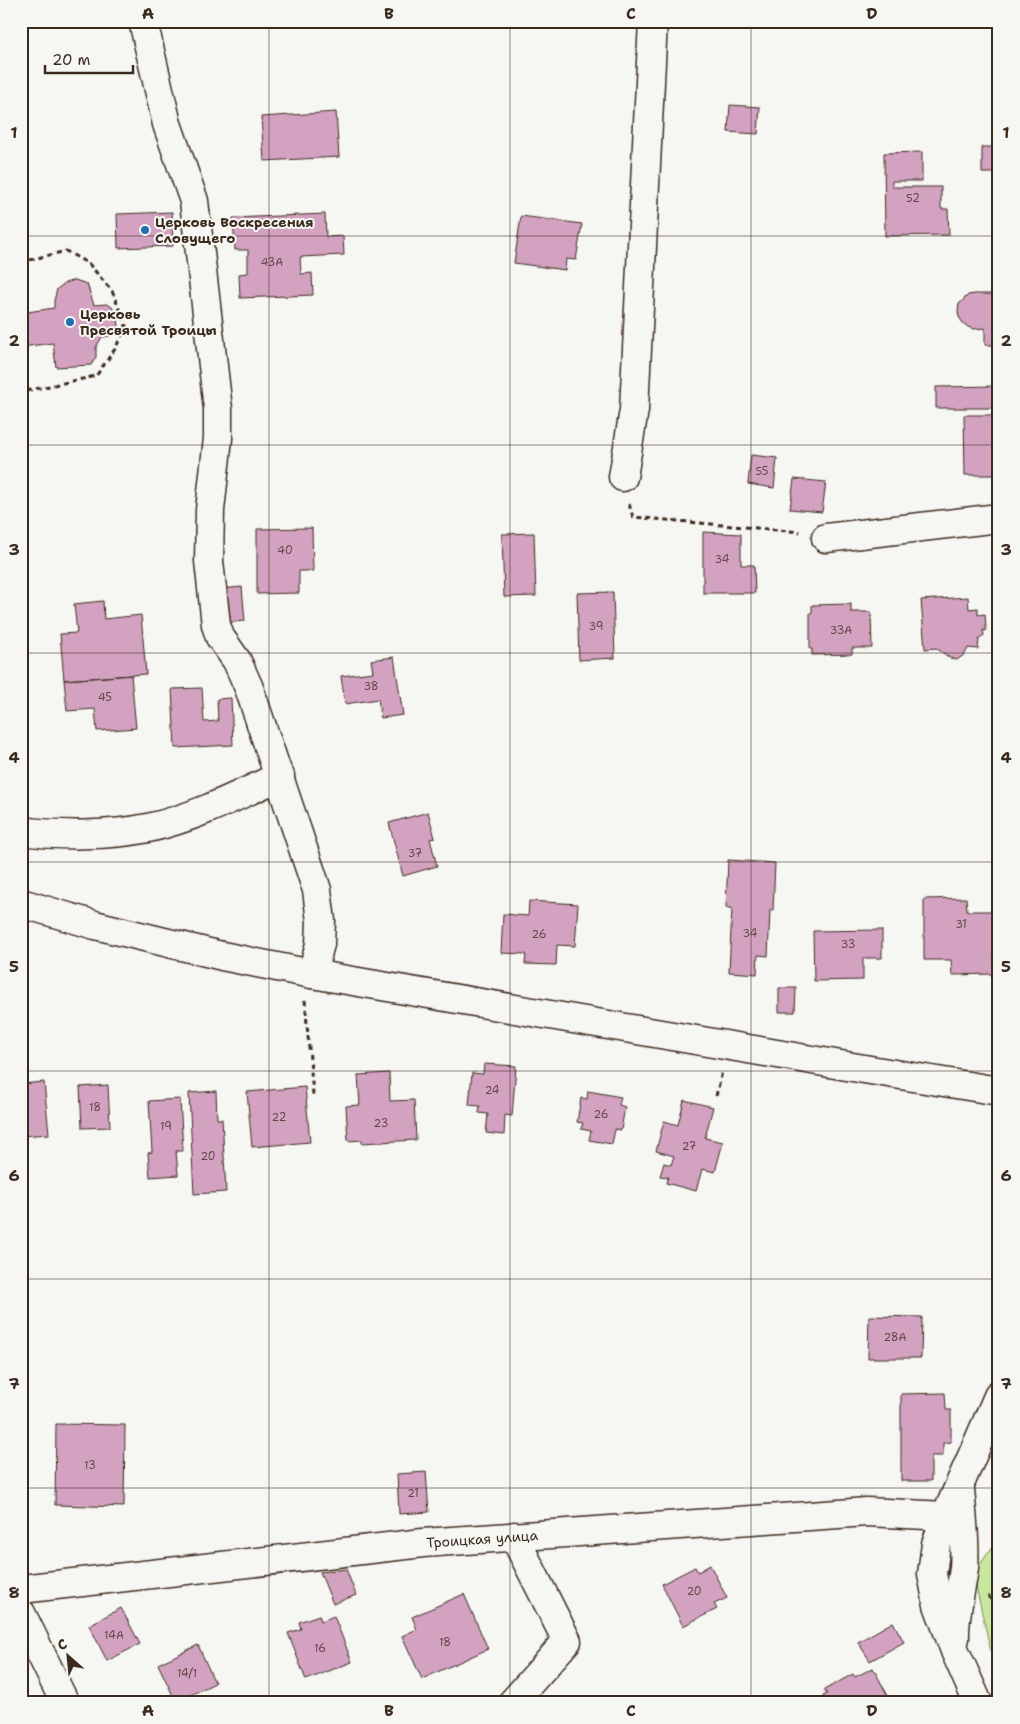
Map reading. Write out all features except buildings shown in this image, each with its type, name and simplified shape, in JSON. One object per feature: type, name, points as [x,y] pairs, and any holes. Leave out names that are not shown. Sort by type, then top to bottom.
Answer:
[{"type":"street","points":[[143,21],[167,124],[194,201],[218,409],[218,438],[210,510],[209,561],[216,624],[220,636],[238,661],[249,688],[317,890],[321,921],[320,944],[312,974]]},
{"type":"street","points":[[623,477],[634,410],[653,21]]},
{"type":"street","points":[[826,538],[999,518]]},
{"type":"street","points":[[21,831],[86,835],[147,828],[222,804],[280,776]]},
{"type":"street","points":[[21,903],[95,925],[222,956],[312,974],[997,1090]]},
{"type":"street","points":[[978,1703],[955,1651],[938,1605],[932,1574],[936,1544],[946,1516],[999,1394]]},
{"type":"street","points":[[955,1651],[954,1622],[964,1567],[959,1485]]},
{"type":"street","name":"Троицкая улица","points":[[21,1589],[423,1543],[867,1512],[946,1516]]},
{"type":"street","points":[[512,1703],[567,1641],[514,1536]]},
{"type":"street","points":[[21,1613],[65,1703]]},
{"type":"path","points":[[21,262],[66,251],[89,264],[112,292],[126,326],[115,349],[96,376],[21,392]]},
{"type":"path","points":[[623,477],[633,517],[794,531],[826,538]]},
{"type":"path","points":[[997,1090],[999,937]]},
{"type":"path","points":[[312,974],[304,996],[313,1095]]},
{"type":"green space","points":[[999,1538],[999,1686],[973,1574]]},
{"type":"place","name":"Церковь Воскресения Словущего","points":[[145,230]]},
{"type":"place","name":"Церковь Пресвятой Троицы","points":[[70,322]]}]
